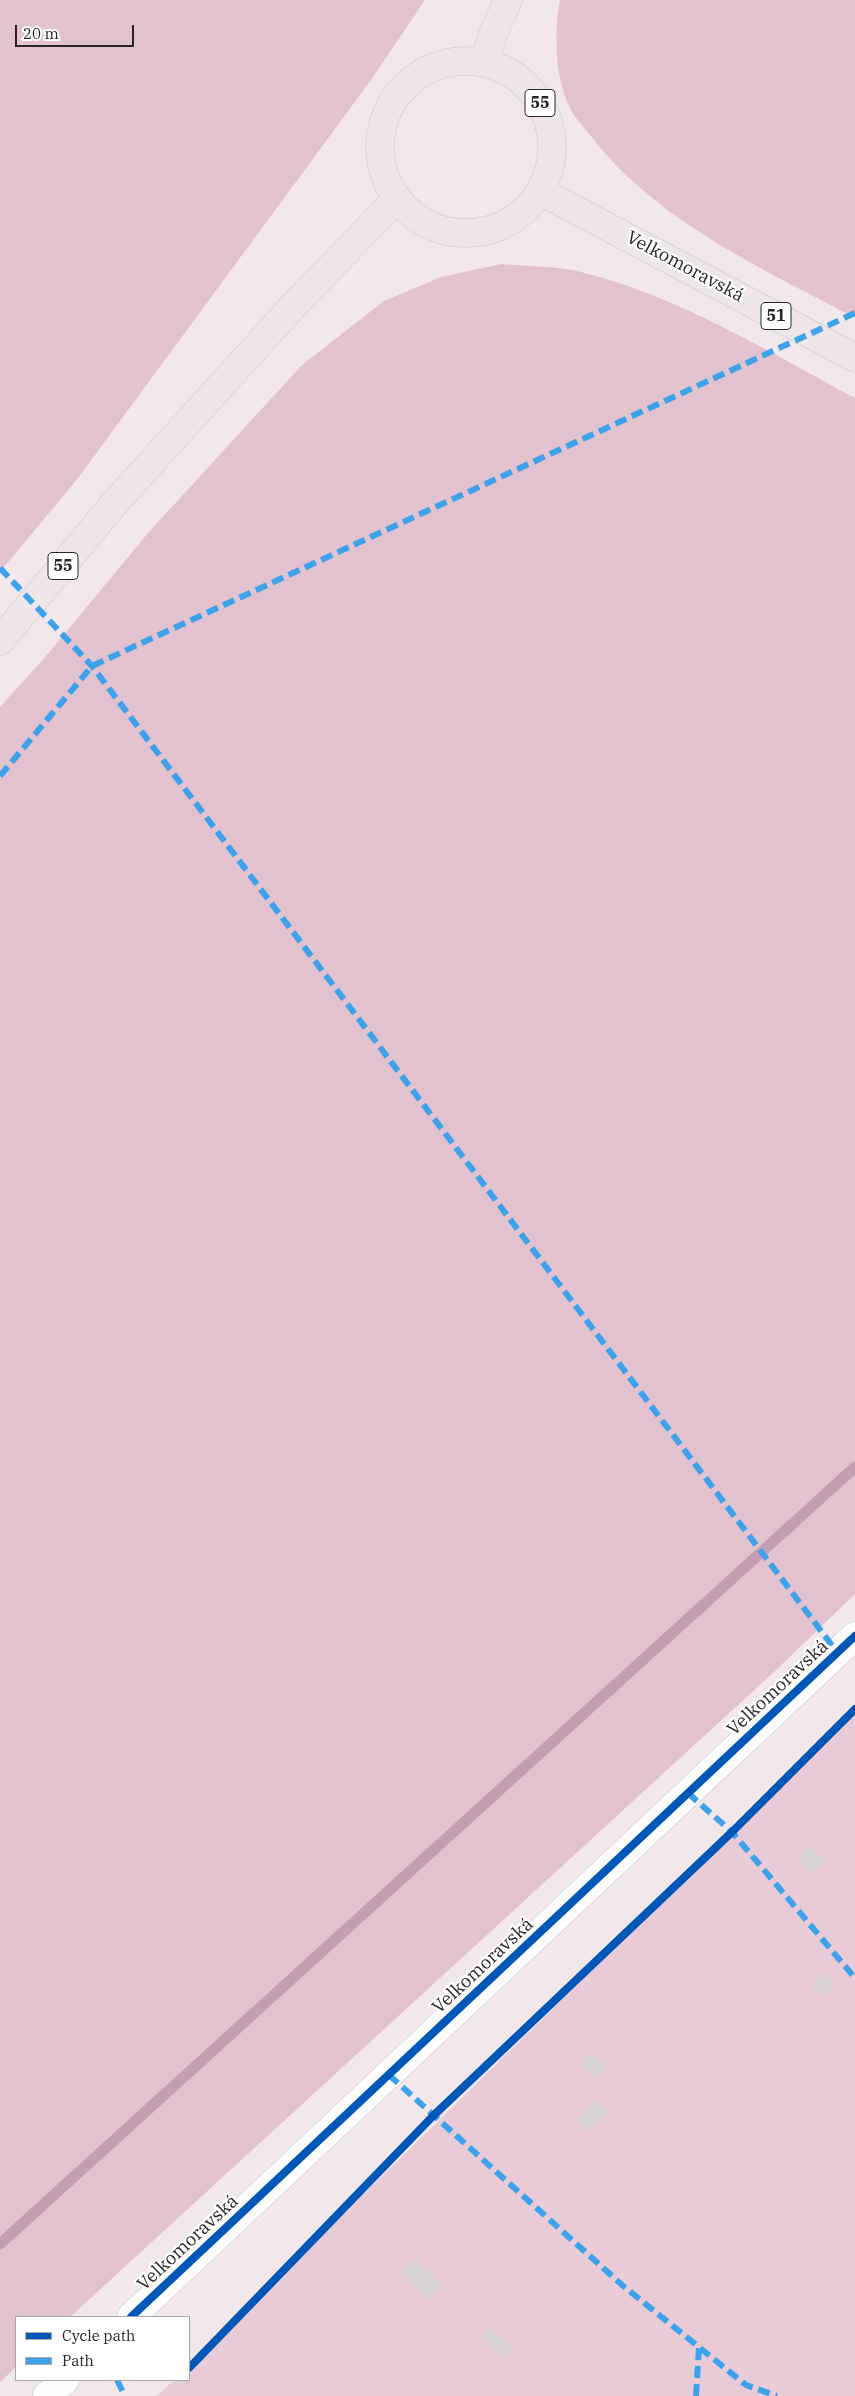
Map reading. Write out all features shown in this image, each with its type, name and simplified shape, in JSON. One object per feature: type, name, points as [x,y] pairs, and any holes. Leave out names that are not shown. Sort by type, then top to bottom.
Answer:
[{"type":"main road","points":[[484,63],[492,34],[508,0]]},
{"type":"main road","name":"55","points":[[464,61],[484,63],[503,70],[520,80],[534,95],[545,112],[551,132],[552,152],[548,172],[540,191],[529,206],[515,218],[498,227],[471,233],[434,228],[410,213],[397,199],[383,173],[380,154],[380,134],[384,119],[396,97],[417,76],[435,67],[464,61]]},
{"type":"main road","name":"Velkomoravská","points":[[540,191],[855,358]]},
{"type":"main road","name":"55","points":[[6,634],[113,505],[294,305],[397,199]]},
{"type":"street","name":"Velkomoravská","points":[[132,2316],[855,1636]]},
{"type":"street","points":[[47,2396],[64,2381]]},
{"type":"shaded area","points":[[0,0],[425,0],[371,80],[78,478],[0,572]]},
{"type":"shaded area","points":[[560,0],[855,0],[855,318],[747,261],[712,240],[678,218],[646,193],[617,166],[575,116],[564,92],[560,80],[556,39]]},
{"type":"shaded area","points":[[501,264],[568,269],[614,281],[685,309],[754,343],[855,398],[855,1594],[775,1671],[71,2316],[15,2316],[15,2368],[0,2382],[0,707],[46,656],[148,533],[302,365],[384,301],[441,277]]},
{"type":"shaded area","points":[[855,1713],[855,2396],[157,2396],[173,2381],[190,2381],[190,2364]]},
{"type":"building","points":[[811,1846],[826,1861],[814,1873],[798,1858]]},
{"type":"building","points":[[825,1972],[836,1983],[823,1997],[812,1986]]},
{"type":"building","points":[[591,2053],[607,2066],[596,2079],[581,2064]]},
{"type":"building","points":[[596,2099],[609,2112],[588,2132],[575,2119]]},
{"type":"building","points":[[415,2258],[444,2286],[429,2301],[400,2273]]},
{"type":"building","points":[[490,2327],[513,2349],[503,2359],[480,2337]]},
{"type":"waterway","points":[[0,2244],[855,1467]]},
{"type":"marked path","points":[[0,776],[92,666],[855,313]]},
{"type":"marked path","points":[[0,568],[92,666],[837,1652]]},
{"type":"marked path","points":[[688,1793],[732,1832],[855,1978]]},
{"type":"marked path","points":[[389,2075],[622,2285],[746,2385],[777,2396]]},
{"type":"marked path","points":[[696,2396],[699,2347]]},
{"type":"marked path","points":[[118,2381],[125,2396]]},
{"type":"cycle path","points":[[132,2316],[855,1636]]},
{"type":"cycle path","points":[[190,2367],[433,2116],[732,1832],[855,1709]]}]
